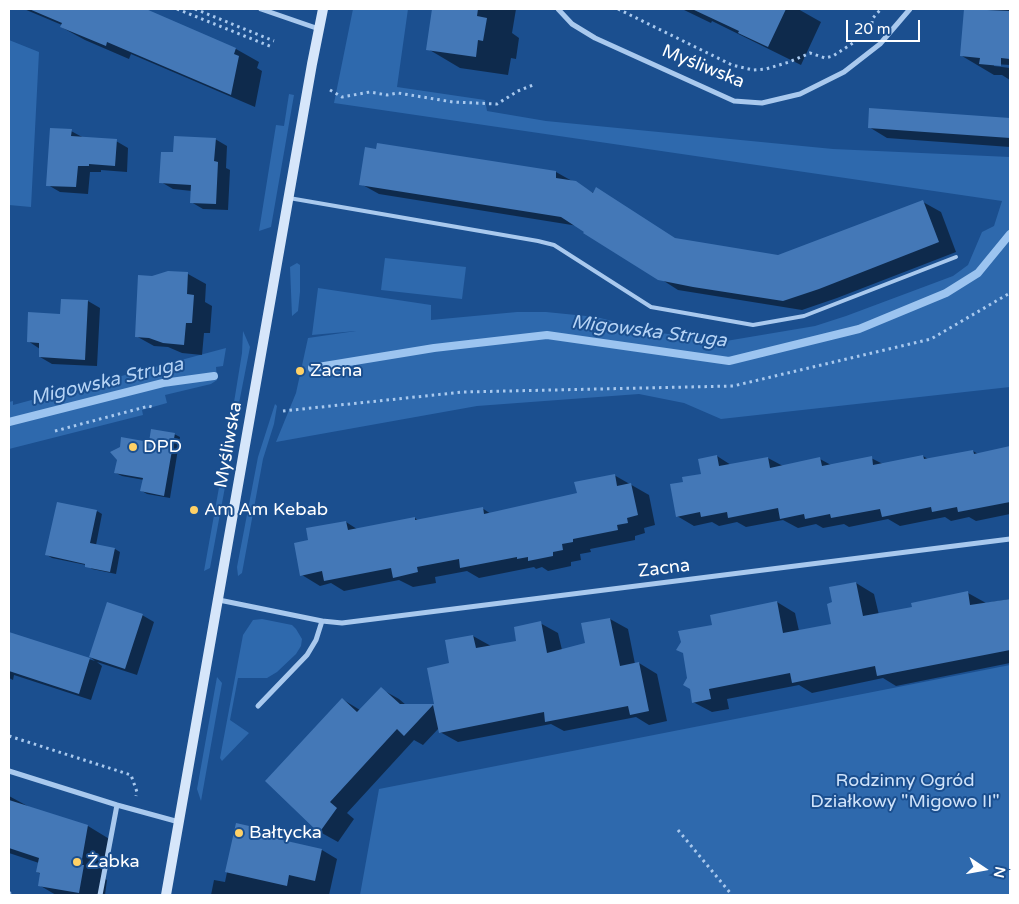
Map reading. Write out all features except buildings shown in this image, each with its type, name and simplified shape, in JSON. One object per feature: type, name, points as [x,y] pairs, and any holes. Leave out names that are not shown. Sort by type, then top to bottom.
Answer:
[{"type":"street","points":[[260,9],[319,29]]},
{"type":"street","name":"Myśliwska","points":[[166,895],[324,9]]},
{"type":"street","name":"Myśliwska","points":[[558,9],[572,24],[595,38],[734,102],[762,103],[800,94],[844,72],[880,44],[910,9]]},
{"type":"street","name":"Zacna","points":[[219,600],[322,621],[342,623],[1010,539]]},
{"type":"street","points":[[258,706],[307,655],[316,640],[322,621]]},
{"type":"street","points":[[9,771],[117,805],[179,822]]},
{"type":"street","points":[[100,895],[117,805]]},
{"type":"lane","points":[[289,198],[554,245],[651,307],[753,325],[804,316],[956,257]]},
{"type":"path","points":[[177,9],[272,47]]},
{"type":"path","points":[[195,9],[274,41]]},
{"type":"path","points":[[618,9],[732,65],[753,70],[766,69],[790,62],[810,53],[825,58],[833,56],[856,42]]},
{"type":"path","points":[[872,32],[872,19],[881,9]]},
{"type":"path","points":[[330,90],[342,97],[370,92],[387,95],[398,93],[453,102],[497,104],[518,91],[533,85]]},
{"type":"path","points":[[283,411],[463,392],[734,386],[932,339],[1010,293]]},
{"type":"path","points":[[55,430],[149,406],[155,408]]},
{"type":"path","points":[[9,736],[131,775],[137,792]]},
{"type":"path","points":[[678,830],[732,895]]},
{"type":"green space","points":[[353,9],[408,9],[397,87],[485,100],[487,111],[546,121],[833,149],[1010,157],[1010,387],[721,419],[684,403],[639,394],[477,406],[276,442],[296,393],[308,338],[356,331],[312,335],[318,288],[431,305],[431,320],[517,312],[546,312],[596,317],[660,333],[726,341],[815,326],[953,276],[968,265],[982,232],[994,226],[1002,201],[334,103]]},
{"type":"green space","points":[[9,40],[39,52],[31,207],[9,205]]},
{"type":"green space","points":[[289,94],[294,95],[271,227],[259,231],[276,125],[284,126]]},
{"type":"green space","points":[[385,258],[466,267],[462,299],[381,290]]},
{"type":"green space","points":[[297,263],[300,265],[300,292],[298,311],[292,316],[290,267]]},
{"type":"green space","points":[[243,331],[250,347],[234,429],[229,433],[242,353]]},
{"type":"green space","points":[[226,348],[223,366],[216,367],[217,380],[211,384],[165,395],[167,403],[142,410],[143,415],[9,449],[9,402],[13,401],[13,405]]},
{"type":"green space","points":[[275,404],[277,406],[274,424],[263,459],[242,573],[238,576],[237,567],[258,457]]},
{"type":"green space","points":[[225,454],[230,460],[210,568],[204,571]]},
{"type":"green space","points":[[262,619],[292,625],[302,639],[301,646],[296,654],[277,672],[267,678],[238,678],[230,720],[249,733],[222,761],[220,758],[243,635],[253,620]]},
{"type":"green space","name":"Rodzinny Ogród Działkowy \"Migowo II\"","points":[[1010,665],[1010,895],[360,895],[379,789]]},
{"type":"green space","points":[[217,677],[222,683],[201,801],[197,789]]},
{"type":"waterway","name":"Migowska Struga","points":[[312,368],[434,348],[547,335],[729,361],[859,329],[946,293],[978,273],[1010,234]]},
{"type":"waterway","name":"Migowska Struga","points":[[9,422],[163,383],[214,376]]},
{"type":"place","name":"Zacna","points":[[300,371]]},
{"type":"place","name":"DPD","points":[[133,447]]},
{"type":"place","name":"Am Am Kebab","points":[[194,510]]},
{"type":"place","name":"Bałtycka","points":[[239,833]]},
{"type":"place","name":"Żabka","points":[[77,862]]}]
